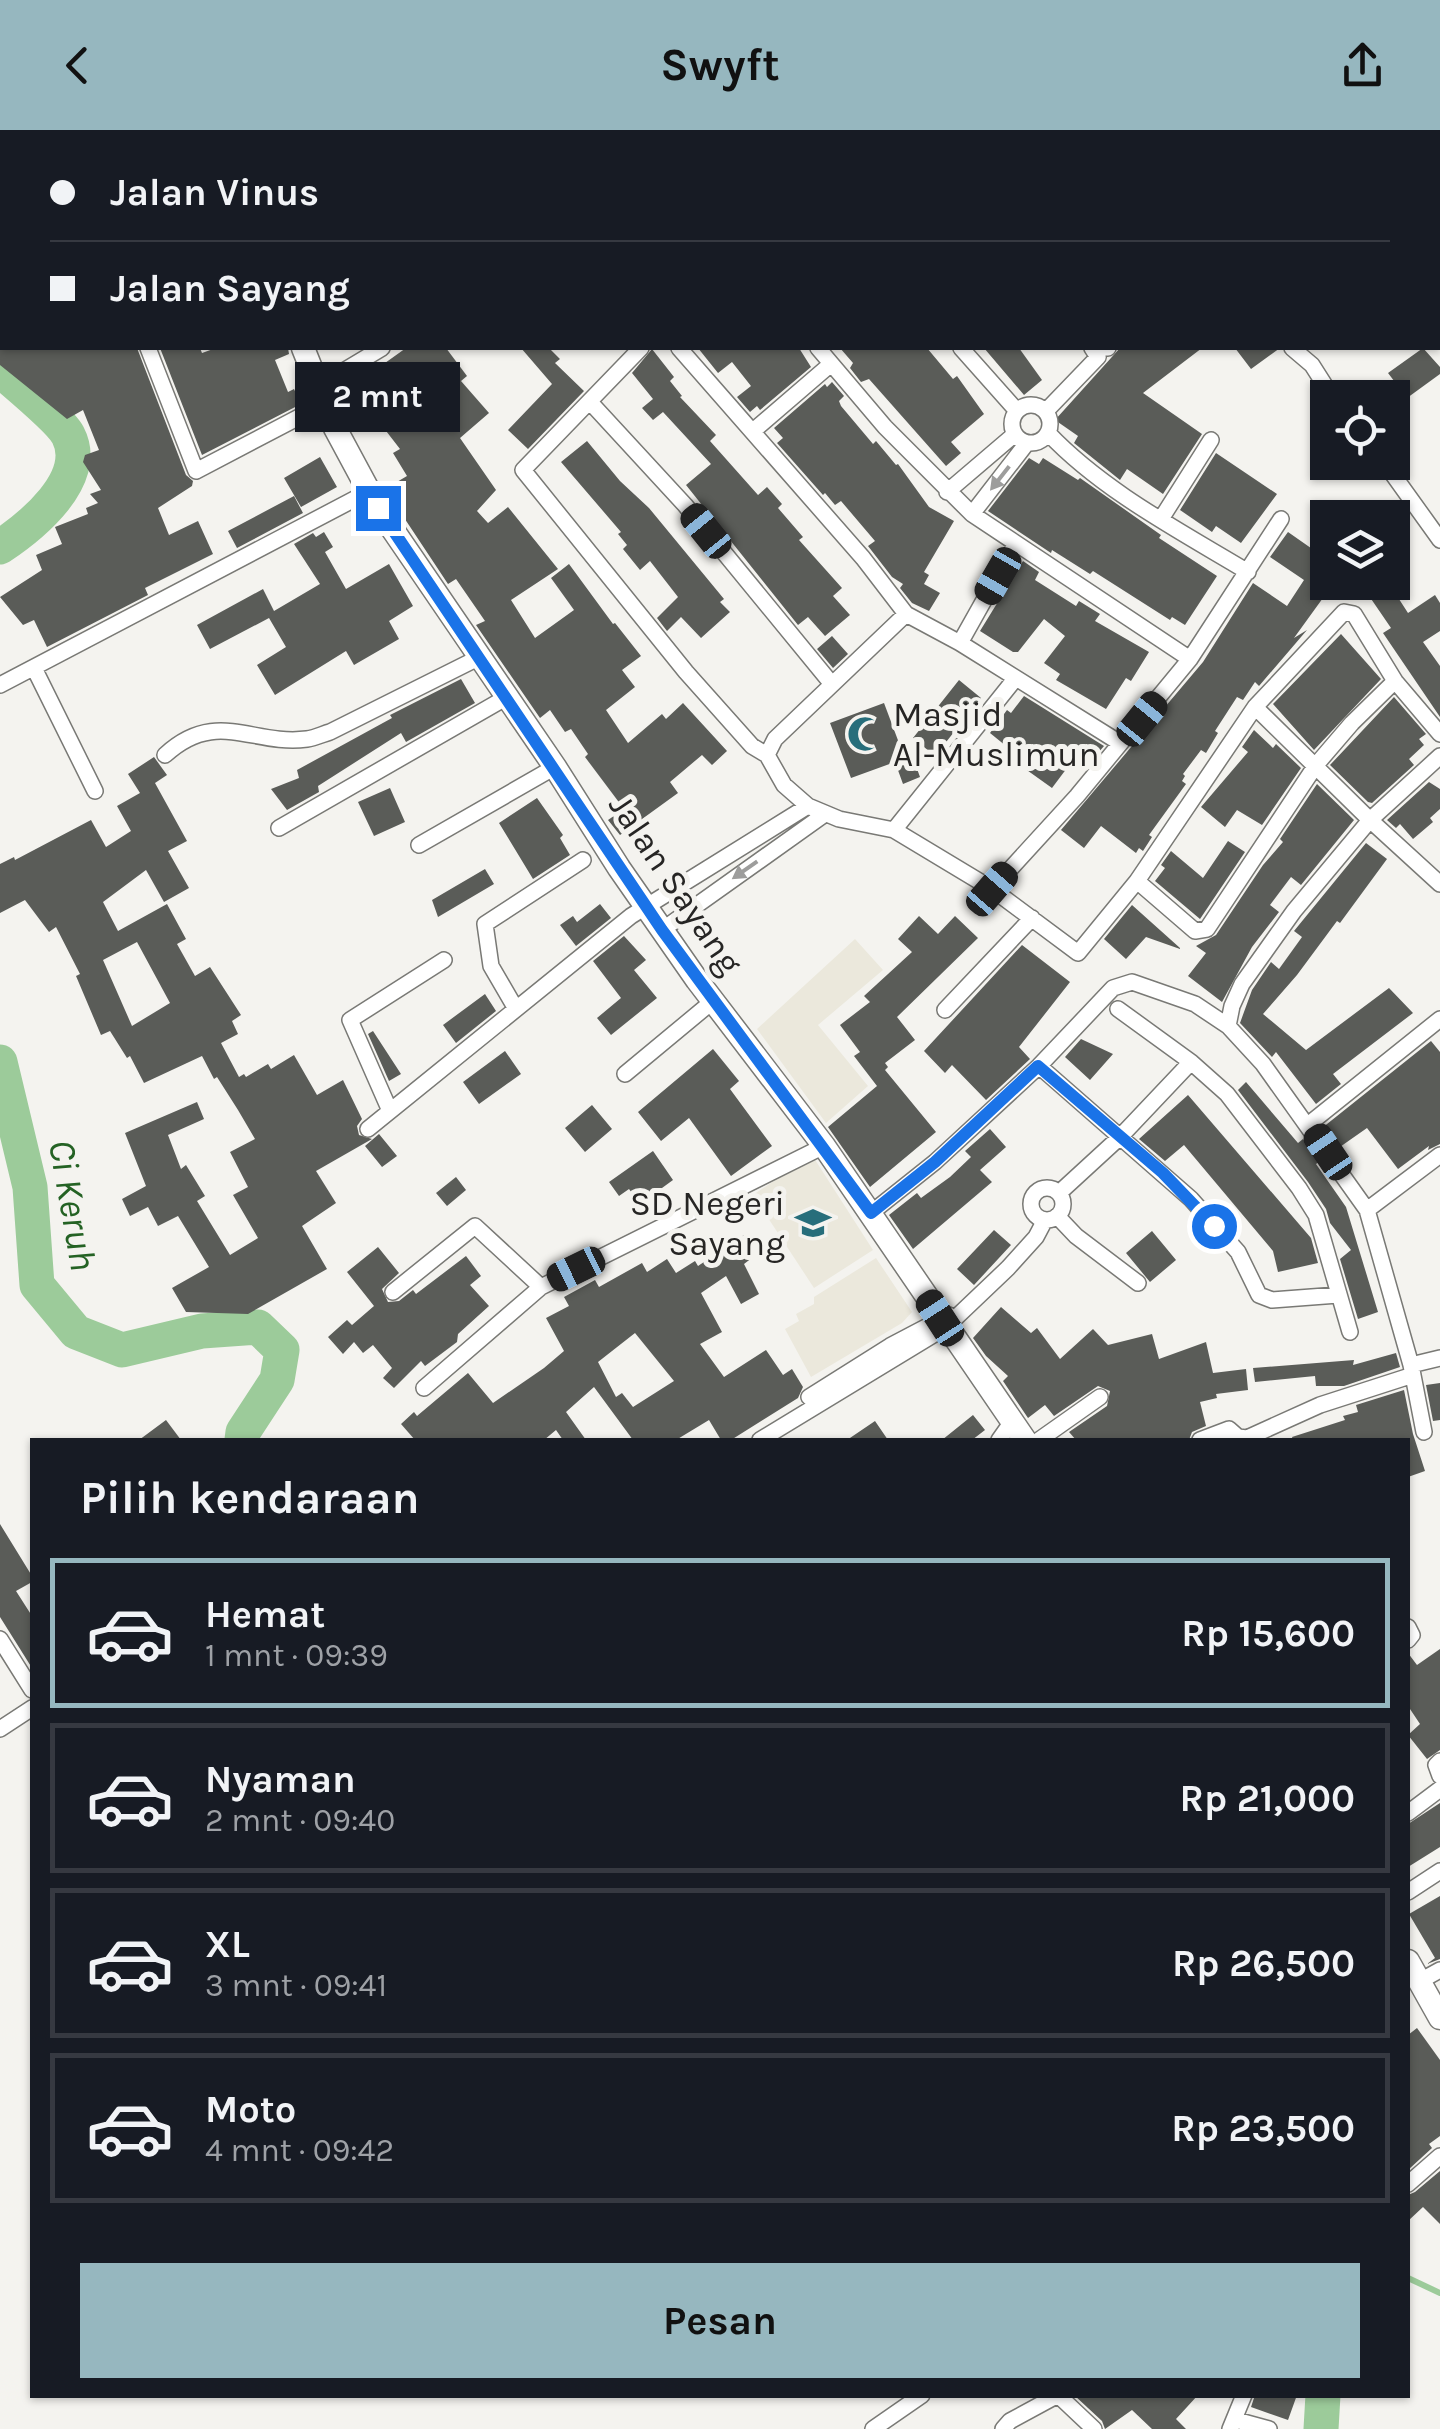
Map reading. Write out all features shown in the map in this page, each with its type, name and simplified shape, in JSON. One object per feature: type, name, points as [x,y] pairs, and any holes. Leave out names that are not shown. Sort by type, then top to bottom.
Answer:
[{"type":"main road","name":"Jalan Sayang","points":[[304,350],[368,492],[662,930],[949,1319],[1012,1434]]},
{"type":"main road","points":[[1422,1971],[1440,2018]]},
{"type":"street","points":[[149,350],[196,471],[321,395],[379,350]]},
{"type":"street","points":[[639,350],[524,470],[696,684],[752,746],[767,754],[784,785],[816,810],[894,830],[992,889],[1078,953],[1138,881],[1256,707],[1348,610],[1395,681],[1439,731]]},
{"type":"street","points":[[681,350],[753,430],[906,614],[960,643],[1120,743]]},
{"type":"street","points":[[820,350],[885,427],[972,514],[1190,659]]},
{"type":"street","points":[[963,350],[1018,411]]},
{"type":"street","points":[[1046,411],[1103,350]]},
{"type":"street","points":[[1294,350],[1312,365],[1322,380]]},
{"type":"street","points":[[753,430],[831,364]]},
{"type":"street","points":[[590,402],[685,505],[831,682]]},
{"type":"street","points":[[947,492],[1021,438],[1040,441],[1048,434],[1050,418],[1046,411],[1031,405],[1018,411],[1012,422],[1021,438]]},
{"type":"street","points":[[1048,434],[1070,457],[1248,572]]},
{"type":"street","points":[[972,514],[1021,438]]},
{"type":"street","points":[[1161,519],[1211,440]]},
{"type":"street","points":[[1397,480],[1440,540]]},
{"type":"street","points":[[0,685],[368,492]]},
{"type":"street","points":[[992,889],[1077,796],[1190,659],[1282,519]]},
{"type":"street","points":[[960,643],[1015,546]]},
{"type":"street","points":[[767,754],[775,739],[831,682],[906,614]]},
{"type":"street","points":[[165,756],[182,740],[197,734],[235,730],[308,739],[330,732],[480,656]]},
{"type":"street","points":[[34,668],[94,792]]},
{"type":"street","points":[[894,830],[1015,679]]},
{"type":"street","points":[[1138,881],[1194,931],[1207,929],[1316,765],[1395,681]]},
{"type":"street","points":[[279,828],[508,697]]},
{"type":"street","points":[[1256,707],[1440,884]]},
{"type":"street","points":[[1228,1026],[1242,984],[1294,912],[1370,820],[1440,756]]},
{"type":"street","points":[[419,844],[555,767]]},
{"type":"street","points":[[368,1130],[631,916],[816,810]]},
{"type":"street","points":[[662,930],[816,810]]},
{"type":"street","points":[[516,1009],[492,966],[485,924],[583,860]]},
{"type":"street","points":[[945,1010],[1032,918]]},
{"type":"street","points":[[390,1111],[350,1020],[444,960]]},
{"type":"street","points":[[871,1213],[935,1162],[1038,1066],[1113,988],[1132,982],[1195,1004],[1228,1026],[1264,1064],[1366,1210],[1412,1370],[1424,1432]]},
{"type":"street","points":[[625,1074],[713,1001]]},
{"type":"street","points":[[1118,1010],[1191,1062],[1227,1094],[1308,1201],[1328,1250],[1350,1332]]},
{"type":"street","points":[[1309,1124],[1440,1020]]},
{"type":"street","points":[[1059,1193],[1120,1137],[1191,1062]]},
{"type":"street","points":[[1038,1066],[1191,1199],[1238,1252],[1259,1295],[1272,1300],[1338,1295]]},
{"type":"street","points":[[424,1388],[541,1287],[824,1146]]},
{"type":"street","points":[[1366,1210],[1440,1155]]},
{"type":"street","points":[[1059,1193],[1042,1188],[1032,1196],[1034,1214],[1051,1218],[1138,1283]]},
{"type":"street","points":[[763,1438],[949,1319],[1036,1238],[1063,1204],[1059,1193]]},
{"type":"street","points":[[393,1292],[475,1226],[541,1287]]},
{"type":"street","points":[[747,1438],[890,1346],[949,1319]]},
{"type":"street","points":[[1205,1438],[1229,1429],[1238,1437],[1247,1438],[1440,1358]]},
{"type":"street","points":[[1042,1438],[1100,1397]]},
{"type":"street","points":[[0,1639],[30,1687]]},
{"type":"street","points":[[0,1729],[30,1709]]},
{"type":"street","points":[[1440,1762],[1436,1766],[1440,1776]]},
{"type":"street","points":[[1410,1812],[1440,1790]]},
{"type":"street","points":[[1410,1891],[1440,1871]]},
{"type":"street","points":[[1410,2182],[1440,2156]]},
{"type":"street","points":[[873,2429],[918,2398]]},
{"type":"street","points":[[1003,2429],[1010,2421],[1052,2398]]},
{"type":"street","points":[[1061,2398],[1094,2429]]},
{"type":"street","points":[[1243,2398],[1233,2424],[1269,2429]]},
{"type":"shaded area","points":[[855,939],[883,970],[818,1025],[868,1086],[826,1123],[757,1029]]},
{"type":"shaded area","name":"SD Negeri Sayang","points":[[812,1155],[873,1250],[814,1288],[753,1195]]},
{"type":"shaded area","points":[[876,1258],[912,1312],[902,1323],[811,1377],[785,1329],[799,1321],[796,1314],[814,1304],[814,1297]]},
{"type":"building","points":[[0,350],[138,350],[186,475],[193,481],[192,486],[158,508],[169,535],[198,521],[213,554],[145,588],[148,595],[47,647],[34,620],[23,625],[0,597],[42,570],[36,555],[62,544],[55,527],[88,514],[86,508],[98,503],[90,494],[101,490],[83,462],[85,455],[99,450],[83,410],[67,419],[0,365]]},
{"type":"building","points":[[161,350],[202,353],[288,350],[289,354],[275,360],[288,392],[294,389],[301,404],[202,455]]},
{"type":"building","points":[[403,350],[448,350],[467,376],[461,381],[489,413],[460,438],[496,490],[477,511],[488,523],[508,507],[558,569],[511,600],[535,638],[574,610],[551,578],[569,564],[641,656],[622,670],[635,687],[606,710],[628,743],[662,714],[666,719],[683,703],[727,751],[712,765],[702,755],[670,782],[678,793],[620,835],[608,820],[624,809],[585,757],[588,754],[571,729],[565,732],[550,710],[540,718],[476,625],[485,621],[456,579],[448,584],[385,489],[407,476],[393,453],[400,449],[366,405],[357,411],[343,393]]},
{"type":"building","points":[[523,350],[551,350],[560,359],[555,363],[584,391],[528,449],[508,430],[552,384]]},
{"type":"building","points":[[653,350],[674,377],[670,381],[680,397],[716,435],[710,441],[758,495],[767,487],[782,504],[778,508],[803,537],[799,540],[842,588],[833,596],[850,615],[825,636],[808,617],[798,625],[686,485],[711,464],[663,412],[653,420],[642,408],[653,399],[632,373]]},
{"type":"building","points":[[700,350],[800,350],[811,367],[760,410],[757,406],[750,412],[737,397],[751,386],[732,362],[718,373]]},
{"type":"building","points":[[842,350],[929,350],[953,379],[957,376],[984,414],[951,442],[961,453],[946,466],[869,379],[861,382],[850,368],[853,363]]},
{"type":"building","points":[[986,350],[1020,350],[1042,380],[1024,395]]},
{"type":"building","points":[[1118,350],[1199,350],[1143,393],[1202,434],[1163,494],[1127,469],[1120,480],[1074,443],[1078,436],[1055,420]]},
{"type":"building","points":[[1237,350],[1277,350],[1251,369]]},
{"type":"building","points":[[1420,350],[1440,367],[1440,374],[1410,396],[1410,380],[1393,380],[1388,373]]},
{"type":"building","points":[[832,382],[844,396],[839,401],[841,406],[873,444],[876,441],[898,464],[929,507],[954,521],[924,572],[929,575],[924,584],[940,593],[929,611],[912,603],[900,588],[903,584],[892,577],[868,546],[875,541],[841,501],[835,505],[823,495],[777,443],[783,438],[774,428]]},
{"type":"building","points":[[587,441],[724,599],[720,602],[730,612],[701,638],[681,617],[667,631],[657,618],[678,597],[650,561],[640,570],[623,549],[627,545],[618,534],[621,532],[561,462]]},
{"type":"building","points":[[1216,453],[1277,494],[1241,543],[1216,526],[1212,532],[1180,510]]},
{"type":"building","points":[[320,457],[337,487],[301,507],[284,478]]},
{"type":"building","points":[[1029,458],[1039,464],[1043,458],[1080,478],[1217,576],[1185,625],[1172,617],[1170,620],[1093,571],[1090,574],[1052,550],[1051,553],[988,511]]},
{"type":"building","points":[[294,496],[303,513],[237,548],[228,531]]},
{"type":"building","points":[[324,532],[333,547],[325,552],[346,589],[389,564],[413,606],[389,621],[399,639],[354,665],[346,651],[275,695],[257,665],[286,647],[269,618],[210,649],[197,625],[263,589],[274,611],[320,584],[294,544],[313,533],[316,537]]},
{"type":"building","points":[[1288,532],[1310,547],[1310,600],[1321,600],[1294,638],[1307,630],[1259,686],[1255,682],[1243,700],[1237,697],[1206,753],[1201,750],[1183,774],[1186,784],[1149,835],[1152,837],[1143,851],[1139,848],[1136,853],[1101,826],[1084,848],[1061,830],[1203,662],[1253,583],[1287,606],[1304,580],[1270,557]]},
{"type":"building","points":[[1023,561],[1039,572],[1035,580],[1076,606],[1079,601],[1100,614],[1095,621],[1149,652],[1131,681],[1126,678],[1106,709],[1056,680],[1060,674],[1044,663],[1065,636],[1044,619],[1018,652],[980,631]]},
{"type":"building","points":[[1435,595],[1440,603],[1440,631],[1423,642],[1440,666],[1440,717],[1383,633],[1391,628],[1372,600],[1400,600],[1408,613]]},
{"type":"building","points":[[1341,634],[1381,679],[1314,750],[1273,704]]},
{"type":"building","points":[[832,636],[848,654],[833,668],[817,649]]},
{"type":"building","points":[[461,679],[475,703],[406,742],[401,733],[287,810],[271,789],[299,778],[297,770]]},
{"type":"building","points":[[959,680],[981,698],[935,756],[913,738]]},
{"type":"building","points":[[1024,696],[1104,746],[1092,760],[1079,752],[1052,788],[1024,768],[1028,764],[990,733],[1007,710],[1011,713]]},
{"type":"building","points":[[1394,697],[1426,734],[1419,739],[1424,745],[1409,759],[1414,765],[1372,803],[1330,765]]},
{"type":"building","name":"Masjid Al-Muslimun","points":[[884,703],[902,751],[908,744],[920,777],[903,784],[895,762],[851,778],[830,723]]},
{"type":"building","points":[[1254,730],[1301,768],[1262,825],[1237,810],[1225,827],[1201,807],[1248,752],[1242,747]]},
{"type":"building","points":[[154,757],[167,775],[155,783],[187,841],[168,851],[189,888],[164,902],[146,870],[103,902],[118,931],[167,904],[186,939],[177,944],[195,976],[210,967],[241,1015],[232,1021],[238,1034],[221,1043],[239,1077],[268,1064],[271,1069],[294,1055],[317,1095],[343,1080],[362,1119],[357,1126],[359,1135],[372,1139],[316,1171],[336,1203],[302,1226],[327,1269],[248,1314],[186,1312],[172,1288],[209,1267],[178,1216],[158,1226],[148,1207],[130,1216],[122,1199],[146,1186],[125,1133],[197,1102],[204,1119],[168,1135],[181,1169],[186,1165],[205,1196],[197,1201],[230,1255],[258,1238],[233,1195],[248,1187],[230,1152],[255,1139],[238,1110],[202,1056],[144,1083],[130,1056],[127,1058],[110,1031],[101,1035],[76,976],[80,974],[56,927],[49,932],[25,900],[0,913],[0,864],[91,820],[106,847],[131,831],[117,806],[140,793],[128,774]],"holes":[[[137,942],[170,1003],[132,1026],[103,960]]]},
{"type":"building","points":[[1429,782],[1440,789],[1440,809],[1430,818],[1433,822],[1413,839],[1400,824],[1396,828],[1387,820]]},
{"type":"building","points":[[1317,784],[1354,820],[1301,885],[1291,877],[1270,905],[1279,912],[1252,947],[1222,1002],[1188,976],[1206,953],[1196,946],[1216,935],[1283,842],[1280,839]]},
{"type":"building","points":[[390,788],[405,822],[374,836],[358,802]]},
{"type":"building","points":[[537,798],[563,835],[560,838],[570,855],[533,879],[499,823]]},
{"type":"building","points":[[1228,841],[1245,852],[1200,919],[1155,881],[1171,851],[1203,878]]},
{"type":"building","points":[[1366,843],[1387,859],[1340,923],[1337,921],[1263,1014],[1306,1050],[1389,988],[1413,1013],[1333,1074],[1341,1084],[1316,1104],[1276,1052],[1272,1057],[1240,1023],[1252,990],[1271,962],[1279,969],[1302,937],[1294,931]]},
{"type":"building","points":[[485,869],[494,884],[438,917],[432,900]]},
{"type":"building","points":[[600,904],[611,918],[576,946],[560,925],[573,916],[577,922]]},
{"type":"building","points":[[1132,905],[1180,949],[1146,937],[1126,959],[1104,939]]},
{"type":"building","points":[[919,916],[938,934],[955,916],[978,938],[897,1017],[915,1040],[885,1063],[885,1070],[936,1132],[870,1187],[828,1127],[877,1086],[854,1056],[860,1052],[840,1025],[870,1002],[864,996],[912,952],[898,939]]},
{"type":"building","points":[[624,936],[646,960],[634,970],[657,998],[611,1035],[597,1018],[621,998],[593,961]]},
{"type":"building","points":[[1022,945],[1070,982],[1019,1047],[1030,1059],[986,1100],[952,1065],[945,1073],[924,1051]]},
{"type":"building","points":[[485,994],[496,1011],[456,1043],[443,1025]]},
{"type":"building","points":[[373,1031],[401,1074],[389,1081],[368,1034]]},
{"type":"building","points":[[1081,1039],[1113,1054],[1090,1080],[1065,1057]]},
{"type":"building","points":[[1431,1041],[1440,1052],[1440,1144],[1428,1150],[1429,1146],[1398,1169],[1367,1128],[1337,1149],[1322,1128]]},
{"type":"building","points":[[713,1049],[739,1081],[730,1089],[772,1146],[731,1176],[689,1118],[661,1141],[638,1112]]},
{"type":"building","points":[[505,1051],[521,1074],[479,1104],[463,1082]]},
{"type":"building","points":[[1246,1082],[1298,1143],[1303,1139],[1346,1207],[1378,1312],[1358,1319],[1340,1259],[1351,1250],[1330,1223],[1326,1209],[1308,1182],[1238,1090]]},
{"type":"building","points":[[1188,1095],[1311,1238],[1318,1263],[1278,1272],[1273,1251],[1184,1145],[1165,1161],[1139,1139]]},
{"type":"building","points":[[592,1105],[612,1129],[585,1152],[565,1128]]},
{"type":"building","points":[[990,1129],[1006,1147],[980,1170],[992,1182],[913,1249],[889,1215],[917,1193],[921,1198],[950,1177],[971,1157],[965,1151]]},
{"type":"building","points":[[379,1134],[397,1156],[382,1167],[365,1146]]},
{"type":"building","points":[[653,1151],[673,1180],[640,1204],[629,1189],[619,1196],[609,1182]]},
{"type":"building","points":[[456,1177],[466,1190],[447,1206],[436,1193]]},
{"type":"building","points":[[994,1230],[1011,1245],[974,1285],[957,1269]]},
{"type":"building","points":[[1152,1231],[1176,1260],[1150,1282],[1126,1253]]},
{"type":"building","points":[[744,1235],[757,1254],[744,1264],[759,1294],[741,1304],[726,1276],[701,1293],[722,1332],[700,1344],[724,1377],[766,1350],[783,1375],[792,1369],[803,1387],[798,1398],[734,1438],[720,1438],[709,1420],[679,1438],[632,1438],[594,1387],[566,1412],[585,1438],[562,1438],[556,1430],[546,1438],[413,1438],[401,1424],[414,1412],[417,1416],[468,1373],[493,1403],[544,1368],[564,1351],[546,1318],[569,1306],[564,1297],[595,1280],[599,1287],[642,1263],[647,1272],[667,1259],[676,1273],[695,1261],[698,1266]],"holes":[[[635,1333],[674,1381],[633,1407],[622,1393],[616,1397],[598,1362]]]},
{"type":"building","points":[[378,1247],[399,1273],[382,1289],[388,1302],[399,1301],[413,1290],[416,1294],[466,1256],[481,1276],[470,1285],[489,1306],[458,1334],[457,1342],[425,1366],[421,1361],[394,1388],[383,1378],[392,1368],[373,1345],[363,1353],[354,1342],[343,1354],[328,1337],[347,1320],[352,1325],[374,1306],[347,1272]]},
{"type":"building","points":[[1001,1307],[1031,1333],[1037,1328],[1060,1359],[1093,1329],[1108,1345],[1152,1334],[1159,1359],[1206,1342],[1213,1373],[1246,1369],[1248,1390],[1216,1394],[1217,1398],[1200,1402],[1206,1426],[1192,1432],[1190,1438],[1074,1438],[1069,1432],[1107,1406],[1110,1391],[1098,1386],[1054,1416],[1045,1405],[1028,1418],[1003,1381],[1008,1376],[973,1338]]},
{"type":"building","points":[[1396,1353],[1400,1367],[1344,1386],[1316,1386],[1315,1376],[1255,1382],[1253,1368],[1354,1360],[1353,1365]]},
{"type":"building","points":[[1440,1383],[1440,1420],[1433,1421],[1426,1385]]},
{"type":"building","points":[[1404,1390],[1425,1471],[1410,1476],[1410,1438],[1292,1438],[1345,1420],[1343,1416],[1358,1412],[1356,1405]]},
{"type":"building","points":[[973,1415],[985,1430],[975,1438],[944,1438]]},
{"type":"building","points":[[166,1420],[180,1438],[142,1438]]},
{"type":"building","points":[[875,1421],[887,1438],[850,1438]]},
{"type":"building","points":[[0,1524],[30,1573],[30,1583],[16,1591],[30,1613],[30,1665],[0,1617]]},
{"type":"building","points":[[1440,1649],[1440,1750],[1427,1759],[1410,1738],[1420,1724],[1410,1709],[1410,1656],[1417,1665]]},
{"type":"building","points":[[1440,1803],[1440,1847],[1410,1866],[1410,1823]]},
{"type":"building","points":[[1440,1896],[1440,1959],[1427,1964],[1435,1958],[1410,1913]]},
{"type":"building","points":[[1417,2028],[1440,2060],[1440,2136],[1410,2168],[1410,2033]]},
{"type":"building","points":[[1440,2171],[1440,2224],[1423,2207],[1410,2219],[1410,2194]]},
{"type":"building","points":[[1077,2398],[1195,2398],[1176,2419],[1186,2429],[1152,2429],[1132,2410],[1105,2429],[1102,2421]]},
{"type":"building","points":[[1254,2398],[1296,2398],[1288,2420],[1251,2407]]},
{"type":"waterway","name":"Ci Keruh","points":[[0,370],[63,428],[73,452],[65,484],[54,500],[0,547]]},
{"type":"waterway","name":"Ci Keruh","points":[[0,1062],[30,1187],[37,1285],[76,1332],[122,1350],[202,1331],[258,1327],[282,1350],[277,1380],[242,1438]]},
{"type":"waterway","points":[[1410,2279],[1440,2293]]},
{"type":"waterway","name":"Ci Keruh","points":[[1321,2429],[1323,2398]]},
{"type":"place","name":"Masjid Al-Muslimun","points":[[865,734]]},
{"type":"place","name":"SD Negeri Sayang","points":[[813,1223]]},
{"type":"route","points":[[378,508],[555,767],[618,868],[871,1213],[935,1162],[1038,1066],[1163,1173],[1214,1226]]}]
